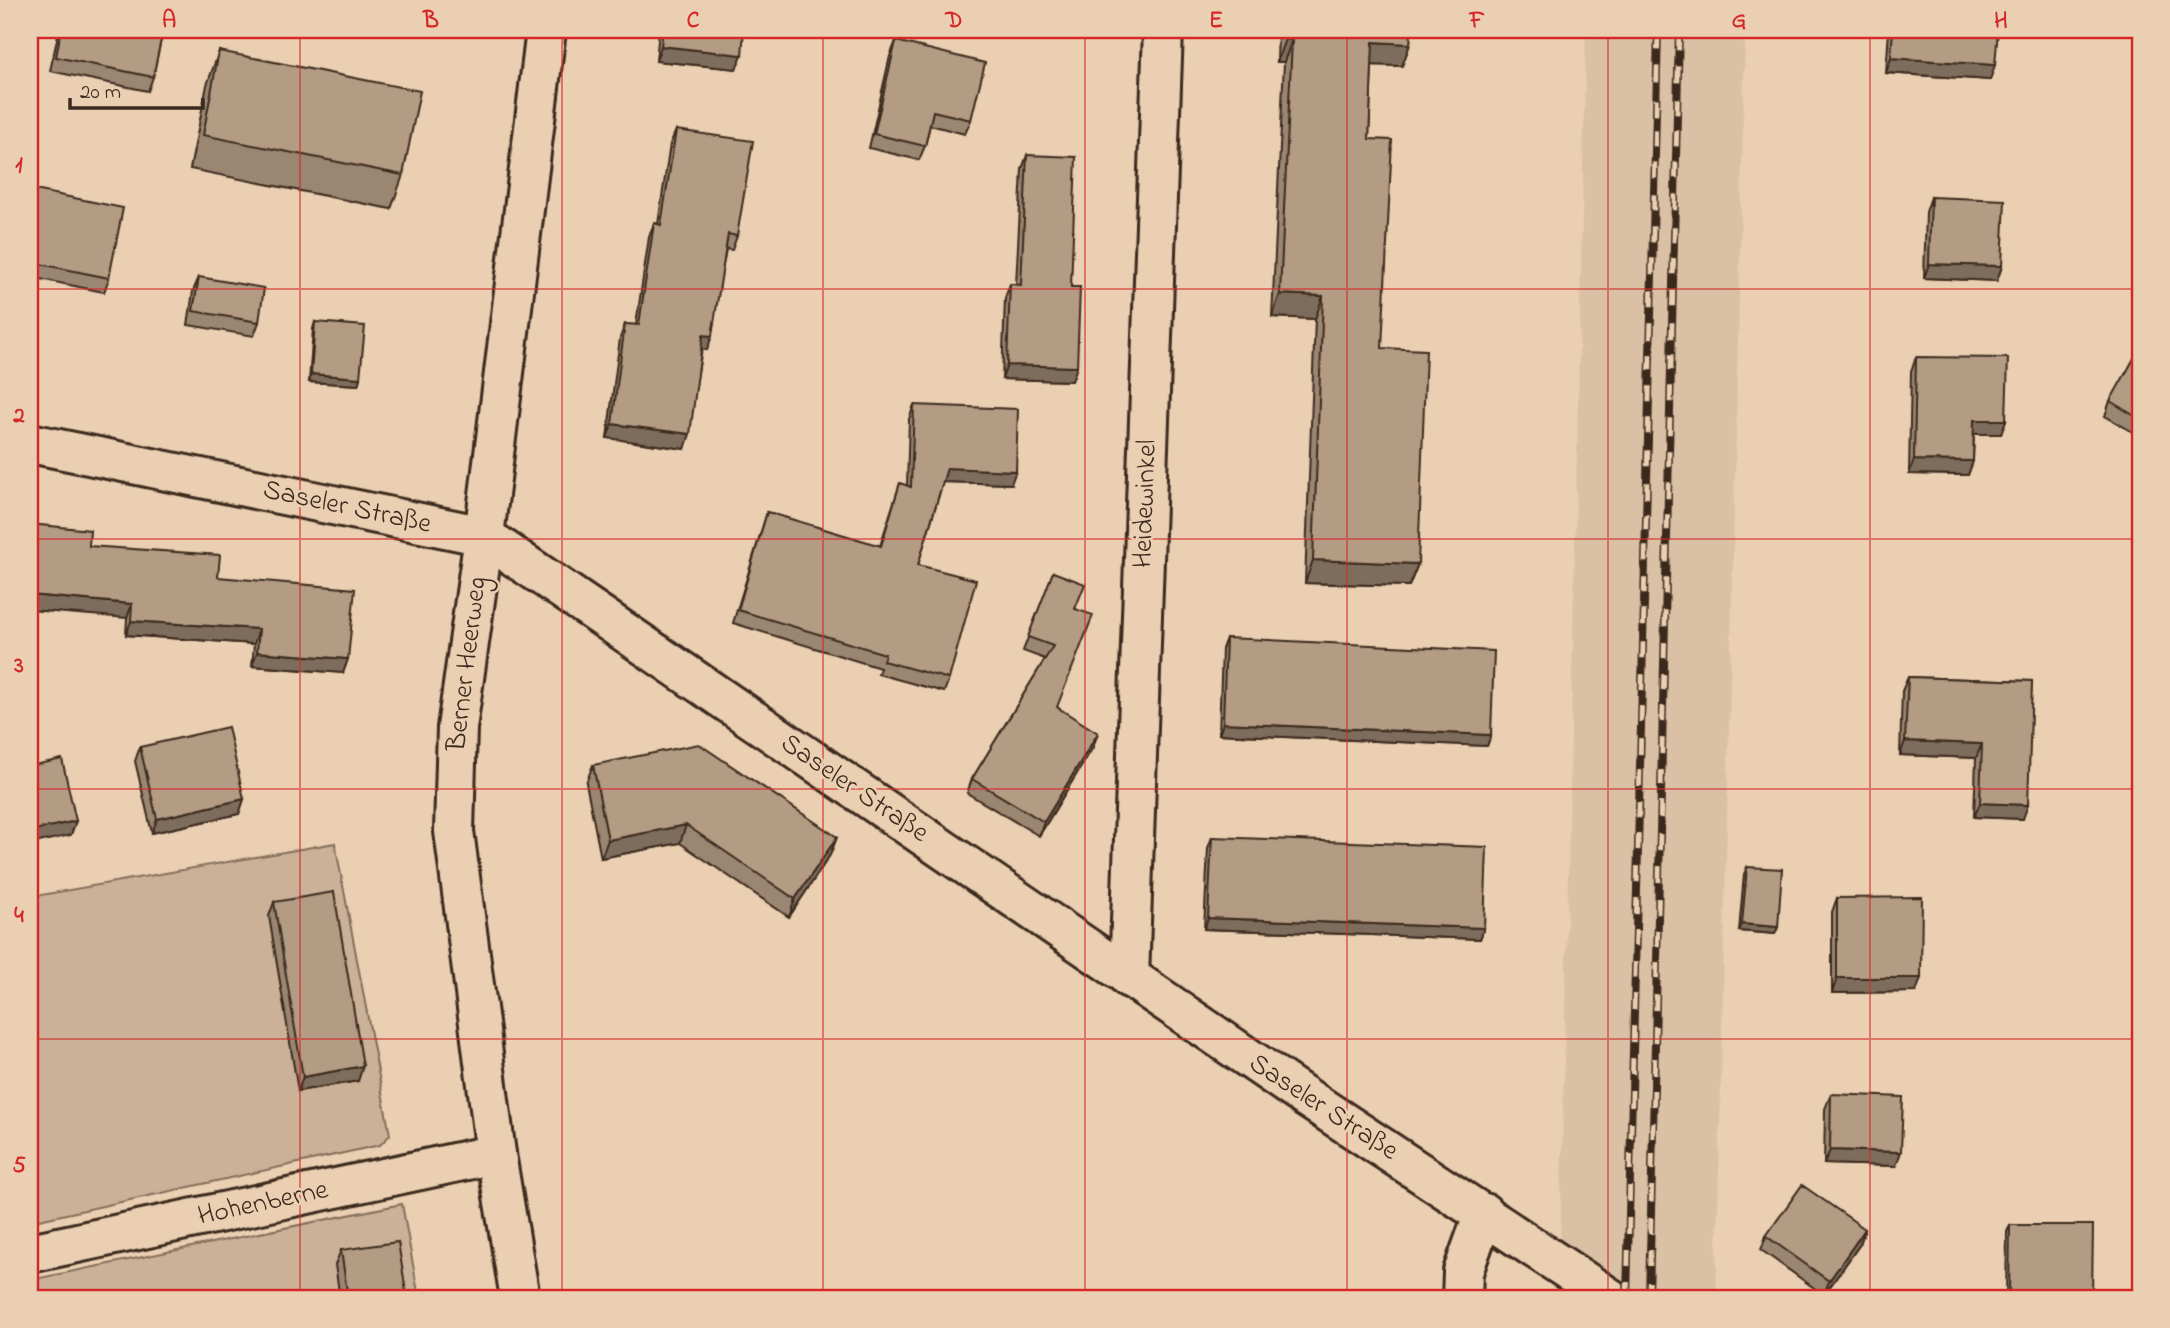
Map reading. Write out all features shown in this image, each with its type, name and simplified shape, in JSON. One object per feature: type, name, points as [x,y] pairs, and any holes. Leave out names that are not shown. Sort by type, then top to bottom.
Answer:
[{"type":"street","name":"Berner Heerweg","points":[[520,1298],[496,1154],[454,831],[457,728],[484,536],[546,30]]},
{"type":"street","name":"Heidewinkel","points":[[1129,978],[1163,30]]},
{"type":"street","name":"Saseler Straße","points":[[30,443],[484,536],[1129,978],[1610,1298]]},
{"type":"street","name":"Hohenberne","points":[[30,1254],[496,1154]]},
{"type":"street","points":[[1462,1298],[1463,1272],[1484,1213]]},
{"type":"shaded area","points":[[1586,30],[1745,30],[1716,1298],[1559,1298]]},
{"type":"shaded area","points":[[335,843],[390,1135],[380,1145],[30,1222],[30,897]]},
{"type":"shaded area","points":[[402,1204],[419,1298],[30,1298],[30,1280]]},
{"type":"building","points":[[61,30],[163,30],[153,77],[56,57]]},
{"type":"building","points":[[663,30],[744,30],[742,55],[661,46]]},
{"type":"building","points":[[1286,30],[1411,30],[1410,44],[1373,42],[1369,139],[1392,140],[1382,348],[1426,350],[1418,564],[1313,560],[1323,296],[1280,294],[1292,40],[1285,39]]},
{"type":"building","points":[[1893,30],[1998,30],[1995,65],[1891,58]]},
{"type":"building","points":[[896,41],[985,63],[971,120],[933,111],[925,146],[874,134]]},
{"type":"building","points":[[219,51],[420,91],[403,175],[203,135]]},
{"type":"building","points":[[676,130],[753,141],[737,236],[728,234],[712,336],[703,335],[690,434],[612,424],[625,324],[639,325],[654,223],[661,225]]},
{"type":"building","points":[[1027,155],[1076,157],[1071,287],[1080,287],[1077,367],[1007,365],[1010,284],[1021,285]]},
{"type":"building","points":[[30,189],[123,208],[109,278],[30,262]]},
{"type":"building","points":[[1931,197],[2005,200],[2002,266],[1929,264]]},
{"type":"building","points":[[199,277],[264,288],[259,322],[193,311]]},
{"type":"building","points":[[315,322],[365,326],[360,378],[311,374]]},
{"type":"building","points":[[2136,355],[2140,356],[2140,419],[2110,401]]},
{"type":"building","points":[[1916,357],[2008,358],[2006,420],[1974,420],[1973,461],[1914,460]]},
{"type":"building","points":[[914,405],[1018,409],[1016,471],[947,468],[918,565],[976,580],[949,679],[883,661],[885,654],[738,610],[767,512],[881,546],[900,483],[911,487]]},
{"type":"building","points":[[30,524],[90,530],[89,546],[220,555],[218,577],[355,589],[348,659],[257,652],[259,629],[131,621],[132,604],[30,595]]},
{"type":"building","points":[[1053,572],[1085,584],[1075,609],[1093,615],[1057,707],[1098,733],[1044,822],[972,779],[1053,646],[1028,637]]},
{"type":"building","points":[[1226,638],[1494,651],[1491,735],[1223,723]]},
{"type":"building","points":[[1908,677],[2032,681],[2028,805],[1980,803],[1982,744],[1905,741]]},
{"type":"building","points":[[228,727],[244,799],[157,819],[140,747]]},
{"type":"building","points":[[699,744],[837,837],[795,899],[686,825],[608,840],[593,765]]},
{"type":"building","points":[[62,759],[76,821],[30,831],[30,766]]},
{"type":"building","points":[[1212,837],[1487,847],[1484,928],[1208,918]]},
{"type":"building","points":[[1747,867],[1782,869],[1778,927],[1742,924]]},
{"type":"building","points":[[334,892],[363,1066],[303,1077],[274,902]]},
{"type":"building","points":[[1922,897],[1921,978],[1837,978],[1837,898]]},
{"type":"building","points":[[1831,1094],[1903,1097],[1901,1152],[1830,1150]]},
{"type":"building","points":[[1802,1185],[1865,1229],[1829,1281],[1766,1236]]},
{"type":"building","points":[[2010,1225],[2093,1225],[2092,1297],[2009,1297]]},
{"type":"building","points":[[398,1242],[407,1298],[348,1298],[341,1250]]},
{"type":"railway","points":[[1627,1298],[1658,30]]},
{"type":"railway","points":[[1649,1298],[1679,30]]}]
